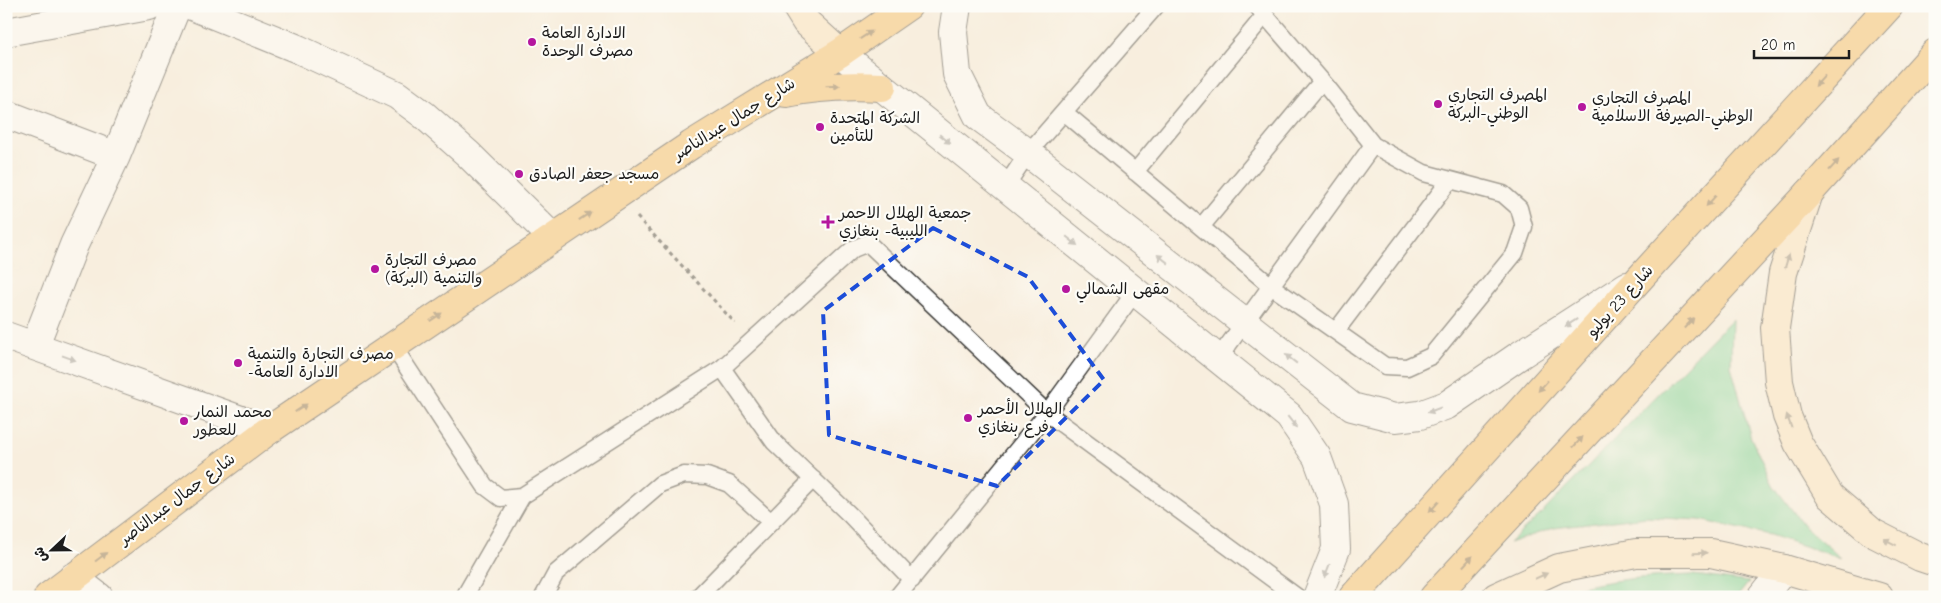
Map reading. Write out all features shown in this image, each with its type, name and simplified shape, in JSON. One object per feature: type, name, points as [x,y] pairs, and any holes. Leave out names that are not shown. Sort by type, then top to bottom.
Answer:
[{"type":"main road","points":[[796,6],[806,22],[840,53]]},
{"type":"main road","name":"شارع جمال عبدالناصر","points":[[48,597],[269,430],[616,195],[767,97],[840,53],[908,6]]},
{"type":"main road","name":"شارع 23 يوليو","points":[[1353,597],[1641,277],[1889,6]]},
{"type":"main road","points":[[1434,597],[1809,193],[1935,53]]},
{"type":"main road","points":[[767,97],[826,86],[882,87]]},
{"type":"main road","points":[[1809,193],[1783,273],[1775,328],[1779,382],[1787,416],[1798,443],[1830,496],[1873,533],[1920,558],[1935,562]]},
{"type":"main road","points":[[1496,597],[1559,568],[1636,553],[1711,553],[1784,568],[1879,597]]},
{"type":"street","points":[[6,32],[149,6]]},
{"type":"street","points":[[35,346],[74,245],[116,156],[177,6]]},
{"type":"street","points":[[192,6],[298,49],[397,95],[424,115],[468,154],[553,238]]},
{"type":"street","points":[[957,6],[953,32],[957,74],[978,116],[1028,153],[1352,407],[1394,418],[1420,415],[1447,405],[1520,354],[1641,277]]},
{"type":"street","points":[[840,53],[1288,416],[1318,457],[1334,504],[1336,549],[1317,597]]},
{"type":"street","points":[[6,114],[116,156]]},
{"type":"street","points":[[6,336],[269,430]]},
{"type":"street","points":[[1762,597],[1784,568]]},
{"type":"street","points":[[73,577],[99,597]]},
{"type":"lane","points":[[1005,188],[1028,153],[1156,6]]},
{"type":"lane","points":[[1064,112],[1271,286],[1385,366],[1407,367],[1432,356],[1515,253],[1524,227],[1519,208],[1502,194],[1424,173],[1373,145],[1322,81],[1260,11],[1136,172]]},
{"type":"lane","points":[[1201,227],[1322,81]]},
{"type":"lane","points":[[1218,359],[1373,145]]},
{"type":"lane","points":[[1336,331],[1450,180]]},
{"type":"lane","points":[[393,346],[485,486],[501,498],[522,496],[722,368],[853,249],[868,243],[1047,413],[1297,597]]},
{"type":"lane","points":[[897,597],[1047,413],[1135,292]]},
{"type":"lane","points":[[722,368],[774,442],[850,515],[912,580]]},
{"type":"lane","points":[[543,597],[556,573],[660,484],[684,474],[708,476],[729,484],[771,522]]},
{"type":"lane","points":[[698,597],[813,479]]},
{"type":"lane","points":[[464,597],[522,496]]},
{"type":"path","points":[[616,195],[752,341]]},
{"type":"highlighted area","points":[[933,228],[1028,277],[1104,380],[997,486],[829,435],[823,311]]},
{"type":"green space","points":[[1732,319],[1731,366],[1751,438],[1773,485],[1805,527],[1841,558],[1770,535],[1699,520],[1646,517],[1554,528],[1509,543],[1540,515]]},
{"type":"green space","points":[[1693,575],[1749,582],[1737,597],[1551,597],[1585,586],[1621,580]]},
{"type":"place","name":"الادارة العامة مصرف الوحدة","points":[[532,42]]},
{"type":"place","name":"المصرف التجاري الوطني-البركة","points":[[1438,104]]},
{"type":"place","name":"المصرف التجاري الوطني-الصيرفة الاسلامية","points":[[1582,107]]},
{"type":"place","name":"الشركة المتحدة للتأمين","points":[[820,127]]},
{"type":"place","name":"مسجد جعفر الصادق","points":[[519,174]]},
{"type":"place","name":"جمعية الهلال الاحمر الليبية- بنغازي","points":[[828,222]]},
{"type":"place","name":"مصرف التجارة والتنمية (البركة)","points":[[375,269]]},
{"type":"place","name":"مقهى الشمالي","points":[[1066,289]]},
{"type":"place","name":"مصرف التجارة والتنمية -الادارة العامة","points":[[238,363]]},
{"type":"place","name":"الهلال الأحمر فرع بنغازي","points":[[968,418]]},
{"type":"place","name":"محمد النمار للعطور","points":[[184,421]]}]
